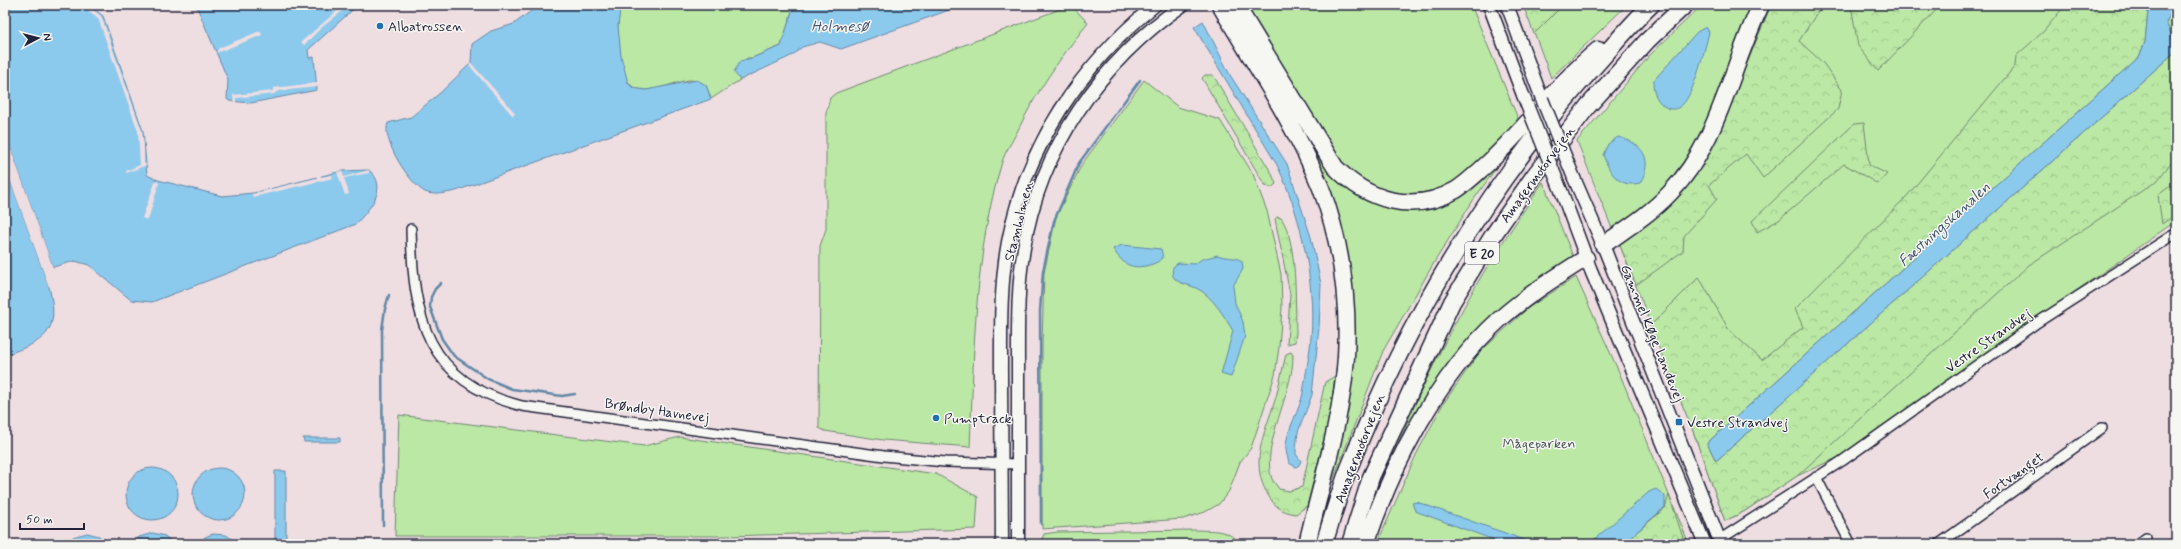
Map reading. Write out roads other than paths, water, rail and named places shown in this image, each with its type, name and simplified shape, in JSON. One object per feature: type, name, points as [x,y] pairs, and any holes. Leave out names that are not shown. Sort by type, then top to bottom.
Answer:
[{"type":"highway","points":[[1220,5],[1307,157],[1327,208],[1340,255],[1345,289],[1346,358],[1335,426],[1307,544]]},
{"type":"highway","points":[[1236,5],[1334,167],[1348,180],[1364,191],[1381,198],[1400,202],[1419,202],[1438,198],[1471,180],[1500,152],[1572,71],[1646,10]]},
{"type":"highway","name":"Amagermotorvejen","points":[[1350,544],[1371,477],[1452,302],[1460,289],[1534,176],[1588,106],[1647,41],[1684,5]]},
{"type":"highway","points":[[1603,245],[1644,217],[1671,193],[1691,168],[1713,126],[1747,33],[1761,5]]},
{"type":"highway","name":"Amagermotorvejen","points":[[1324,544],[1348,469],[1379,395],[1418,316],[1468,231],[1512,166],[1562,102],[1646,10]]},
{"type":"highway","points":[[1366,544],[1386,491],[1420,422],[1451,375],[1478,341],[1499,320],[1522,301],[1586,258]]},
{"type":"main road","name":"Stamholmen","points":[[1002,544],[1002,286],[1008,242],[1028,170],[1059,110],[1092,65],[1117,38],[1155,5]]},
{"type":"main road","name":"Stamholmen","points":[[1018,544],[1019,290],[1024,248],[1043,178],[1074,117],[1099,82],[1127,50],[1146,33],[1183,5]]},
{"type":"main road","points":[[1490,5],[1586,258],[1705,544]]},
{"type":"main road","name":"Gammel Køge Landevej","points":[[1507,5],[1533,75],[1574,178],[1603,245],[1720,542]]},
{"type":"main road","points":[[1586,258],[1603,245]]},
{"type":"street","name":"Brøndby Havnevej","points":[[411,229],[417,304],[423,325],[432,346],[446,364],[462,379],[480,392],[501,401],[522,406],[884,456],[945,462],[1018,464]]},
{"type":"street","name":"Vestre Strandvej","points":[[1720,542],[1816,476],[1842,461],[2035,324],[2176,233]]},
{"type":"street","name":"Fortvænget","points":[[1939,544],[2102,428]]},
{"type":"street","points":[[1816,476],[1851,544]]},
{"type":"street","points":[[2138,544],[2146,538]]},
{"type":"water","points":[[5,5],[89,5],[103,16],[143,131],[147,175],[158,180],[222,196],[253,193],[342,171],[369,170],[375,177],[378,184],[378,191],[375,198],[356,224],[152,302],[131,300],[89,265],[75,261],[53,267],[5,133]]},
{"type":"water","points":[[196,5],[358,5],[308,50],[309,58],[314,57],[317,90],[251,103],[229,101],[227,99],[228,80]]},
{"type":"water","points":[[539,5],[617,5],[620,9],[618,26],[621,56],[628,83],[633,88],[646,90],[697,80],[706,85],[711,99],[456,191],[436,194],[425,192],[412,180],[398,161],[389,140],[387,131],[388,123],[411,117],[440,93],[471,63],[472,44],[491,31],[514,24]]},
{"type":"water","name":"Holmesø","points":[[794,5],[963,5],[841,49],[820,42],[802,47],[793,55],[740,80],[734,72],[740,61],[752,58],[781,46]]},
{"type":"water","points":[[2151,5],[2176,5],[2166,22],[2172,37],[2176,34],[2176,51],[1716,461],[1707,443],[2139,57],[2145,42],[2148,11]]},
{"type":"water","points":[[1203,21],[1230,75],[1287,164],[1311,237],[1321,284],[1319,328],[1312,395],[1298,432],[1296,454],[1301,461],[1296,467],[1289,463],[1286,447],[1287,439],[1303,393],[1312,325],[1309,278],[1301,231],[1286,186],[1277,165],[1194,27]]},
{"type":"water","points":[[1706,27],[1709,32],[1691,91],[1682,105],[1676,109],[1665,107],[1660,103],[1654,92],[1654,80],[1697,32]]},
{"type":"water","points":[[1618,137],[1634,143],[1644,154],[1646,167],[1640,183],[1632,184],[1620,181],[1612,173],[1606,162],[1603,155],[1608,144]]},
{"type":"water","points":[[5,166],[49,287],[53,315],[51,325],[40,339],[30,345],[5,355]]},
{"type":"water","points":[[1122,245],[1161,249],[1163,258],[1146,266],[1130,266],[1120,258],[1113,249]]},
{"type":"water","points":[[1218,255],[1239,259],[1242,261],[1243,269],[1233,286],[1235,303],[1243,322],[1245,336],[1231,377],[1221,374],[1233,331],[1222,313],[1203,292],[1192,286],[1177,281],[1172,273],[1173,267],[1178,263],[1195,264],[1202,259]]},
{"type":"water","points":[[303,438],[340,438],[340,442],[304,442]]},
{"type":"water","points":[[147,468],[157,468],[171,475],[178,489],[178,499],[171,513],[157,520],[147,520],[137,516],[130,509],[126,499],[126,489],[130,479],[137,472]]},
{"type":"water","points":[[214,468],[224,468],[238,475],[245,489],[245,499],[238,513],[224,520],[214,520],[204,516],[197,509],[193,499],[193,489],[197,479],[204,472]]},
{"type":"water","points":[[275,471],[286,471],[286,539],[283,539],[283,543],[278,543],[278,539],[275,539]]},
{"type":"water","points":[[1656,489],[1665,496],[1665,507],[1623,544],[1589,544],[1649,492]]},
{"type":"water","points":[[1417,502],[1536,544],[1505,544],[1415,511],[1412,503]]},
{"type":"water","points":[[87,533],[99,536],[108,544],[66,544],[73,537]]},
{"type":"water","points":[[153,533],[165,536],[174,544],[132,544],[139,537]]},
{"type":"water","points":[[213,534],[226,535],[240,544],[198,544],[205,537]]},
{"type":"waterway","points":[[1041,524],[1040,311],[1043,271],[1054,221],[1079,163],[1140,80]]},
{"type":"waterway","points":[[441,283],[435,289],[431,297],[430,307],[442,339],[454,356],[488,379],[512,389],[562,396],[575,394]]},
{"type":"waterway","points":[[383,525],[382,330],[389,295]]},
{"type":"place","name":"Albatrossen","points":[[380,26]]},
{"type":"place","name":"Pumptrack","points":[[936,418]]},
{"type":"place","name":"Vestre Strandvej","points":[[1679,422]]},
{"type":"water label","name":"Fæstningskanalen","points":[[1944,224]]},
{"type":"park label","name":"Mågeparken","points":[[1539,443]]}]
